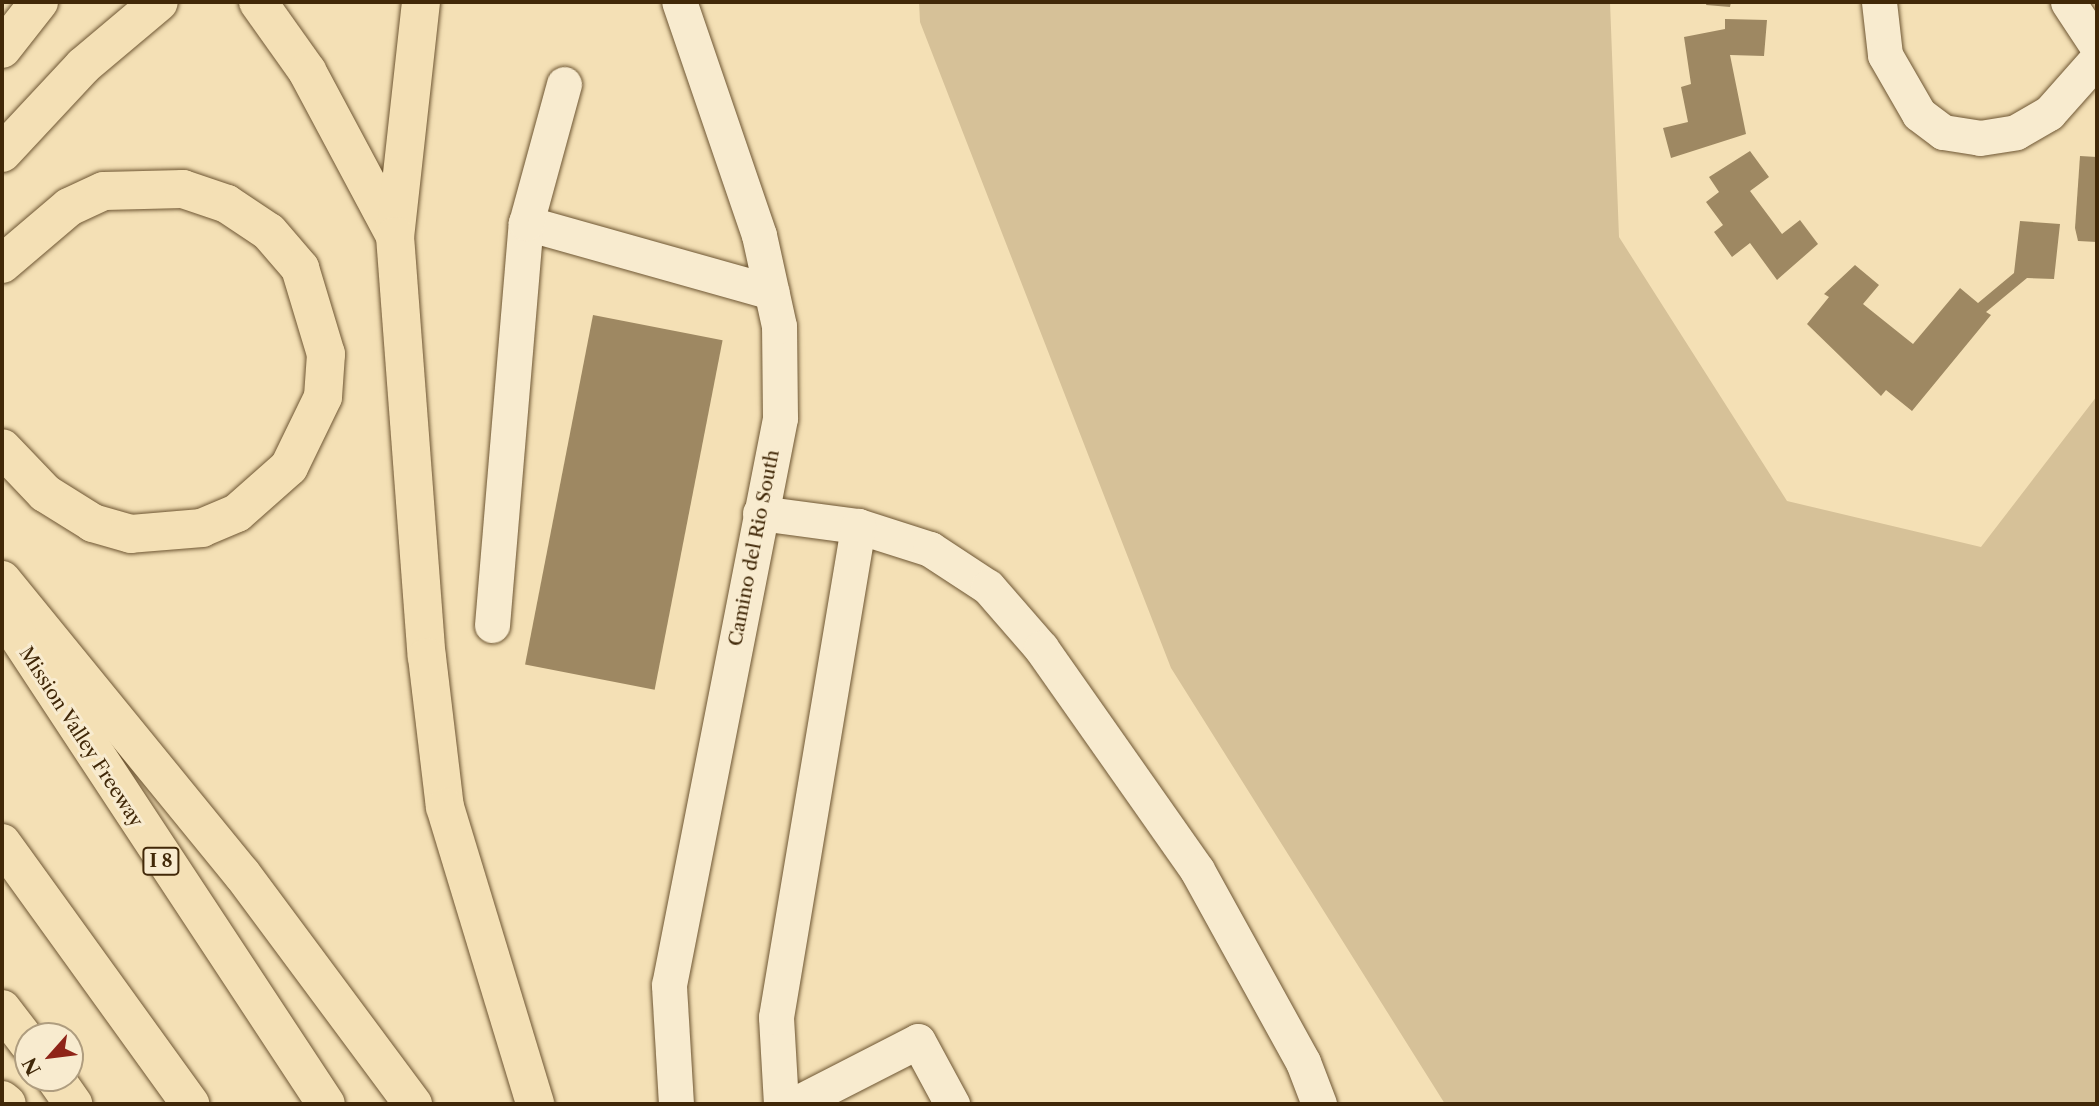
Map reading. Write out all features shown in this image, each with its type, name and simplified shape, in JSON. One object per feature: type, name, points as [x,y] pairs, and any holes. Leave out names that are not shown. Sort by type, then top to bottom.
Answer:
[{"type":"main road","points":[[2,49],[39,2]]},
{"type":"main road","points":[[2,153],[83,66],[159,2]]},
{"type":"main road","points":[[258,2],[307,71],[395,236]]},
{"type":"main road","points":[[421,2],[395,236],[427,657],[445,807],[535,1104]]},
{"type":"main road","points":[[2,264],[69,207],[104,191],[183,189],[227,204],[269,232],[292,259],[317,309],[326,354],[323,397],[289,467],[237,513],[202,528],[131,534],[93,523],[45,493],[2,447]]},
{"type":"main road","points":[[2,580],[242,874],[413,1104]]},
{"type":"main road","name":"Mission Valley Freeway","points":[[2,612],[326,1104]]},
{"type":"main road","points":[[2,843],[190,1104]]},
{"type":"main road","points":[[2,1009],[14,1025]]},
{"type":"main road","points":[[2,1100],[7,1104]]},
{"type":"street","name":"Camino del Rio South","points":[[676,1104],[669,985],[779,418],[779,326],[759,235],[678,2]]},
{"type":"street","points":[[1879,2],[1885,55],[1919,114],[1943,132],[1980,138],[2016,132],[2049,113],[2097,59]]},
{"type":"street","points":[[2068,2],[2097,46]]},
{"type":"street","points":[[492,625],[526,223],[564,84]]},
{"type":"street","points":[[526,223],[771,292]]},
{"type":"street","points":[[760,513],[858,526],[930,549],[988,587],[1041,648],[1197,870],[1303,1062],[1319,1104]]},
{"type":"street","points":[[781,1104],[776,1017],[858,526]]},
{"type":"street","points":[[795,1104],[918,1041],[951,1104]]},
{"type":"shaded area","points":[[919,2],[1610,2],[1619,237],[1787,501],[1981,547],[2097,396],[2097,1104],[1445,1104],[1171,668],[920,22]]},
{"type":"building","points":[[1707,2],[1731,2],[1730,7],[1706,5]]},
{"type":"building","points":[[1725,19],[1767,20],[1764,56],[1730,55],[1746,134],[1671,158],[1663,128],[1688,122],[1681,87],[1691,84],[1684,37],[1725,29]]},
{"type":"building","points":[[1750,151],[1769,177],[1750,191],[1782,234],[1800,220],[1818,244],[1777,280],[1750,243],[1732,257],[1714,232],[1723,225],[1706,202],[1719,192],[1709,177]]},
{"type":"building","points":[[2080,156],[2097,157],[2097,242],[2078,241],[2075,228]]},
{"type":"building","points":[[2020,221],[2060,224],[2054,279],[2027,278],[1986,312],[1991,315],[1912,411],[1886,390],[1881,396],[1807,324],[1829,297],[1824,294],[1855,265],[1879,285],[1863,304],[1913,344],[1960,288],[1978,303],[2014,273]]},
{"type":"building","points":[[593,315],[723,340],[655,690],[525,664]]}]
